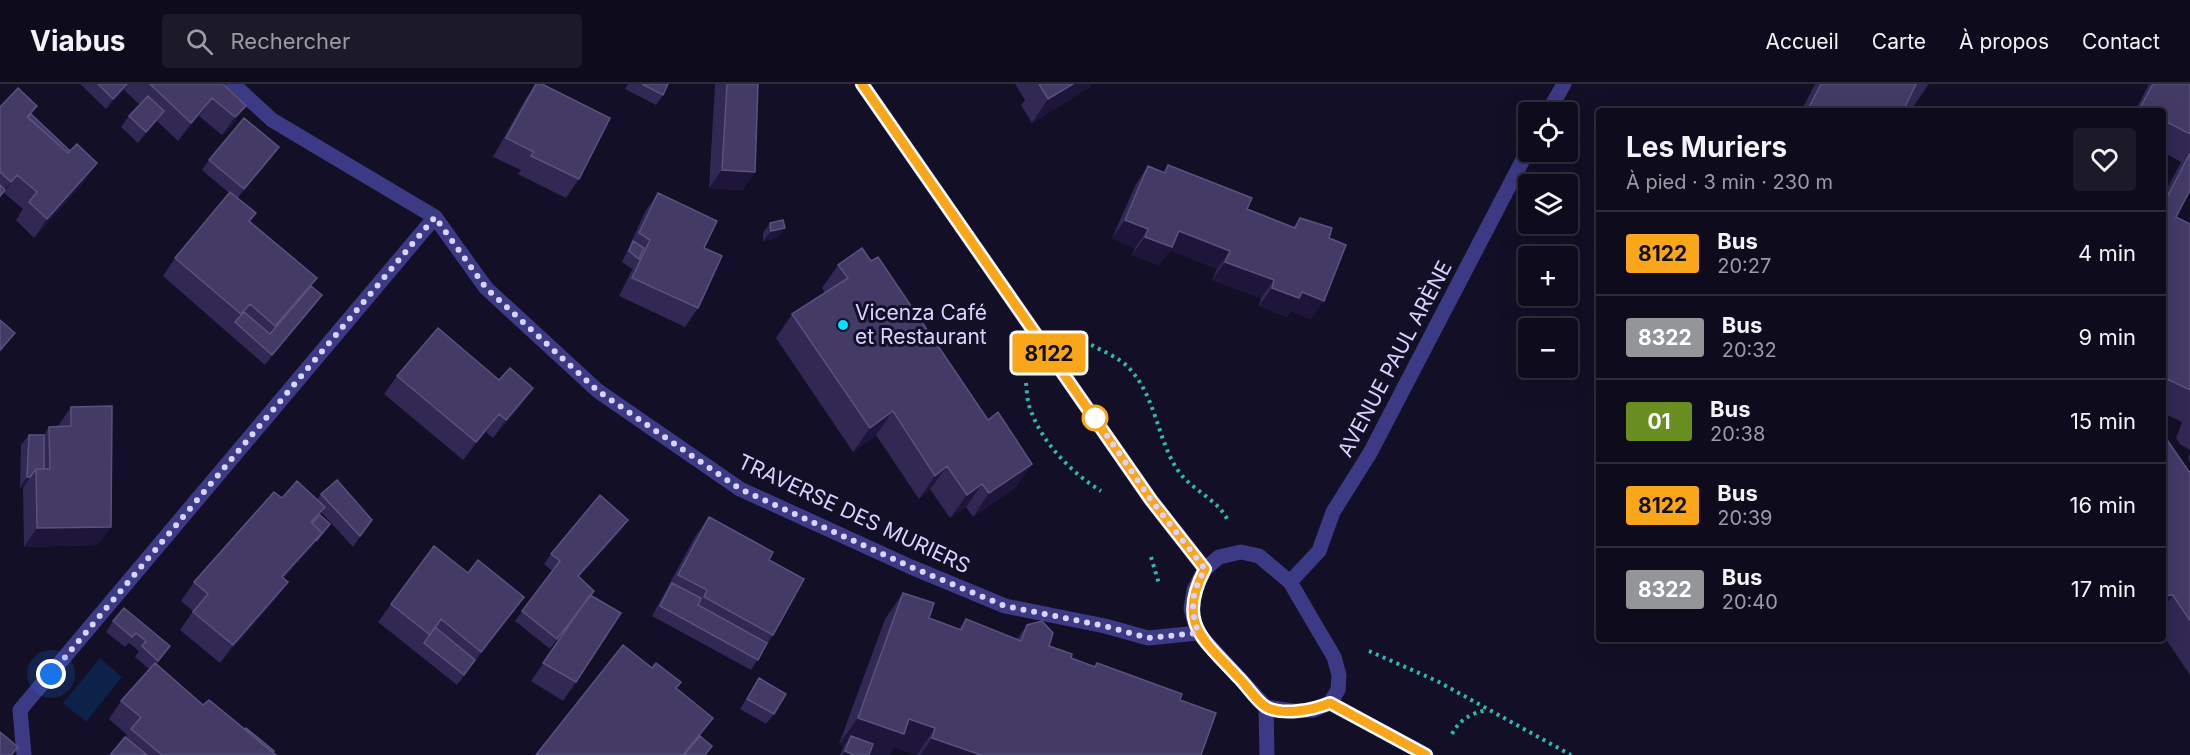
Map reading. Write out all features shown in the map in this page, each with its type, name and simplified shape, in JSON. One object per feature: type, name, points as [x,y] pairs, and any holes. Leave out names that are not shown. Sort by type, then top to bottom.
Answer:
[{"type":"street","name":"TRAVERSE DES MURIERS","points":[[233,84],[272,120],[435,217],[486,288],[598,391],[740,489],[911,567],[1005,606],[1105,626],[1148,638],[1198,633]]},
{"type":"street","points":[[862,84],[1151,500],[1205,569]]},
{"type":"street","points":[[1554,102],[1564,84]]},
{"type":"street","name":"AVENUE PAUL ARÈNE","points":[[1290,582],[1319,551],[1333,513],[1370,453],[1522,162]]},
{"type":"street","points":[[24,755],[20,710],[435,217]]},
{"type":"street","points":[[1240,552],[1259,556],[1290,582],[1334,657],[1339,675],[1338,690],[1330,703],[1313,710],[1293,711],[1266,707],[1198,633],[1191,609],[1194,590],[1205,569],[1219,558],[1240,552]]},
{"type":"street","points":[[1330,703],[1426,755]]},
{"type":"street","points":[[1266,707],[1267,755]]},
{"type":"path","points":[[1045,348],[1068,342],[1090,344],[1129,368],[1154,408],[1174,466],[1184,478],[1224,513],[1240,552]]},
{"type":"path","points":[[1322,638],[1362,648],[1437,681],[1571,755]]},
{"type":"path","points":[[1449,741],[1459,722],[1476,712],[1489,710]]},
{"type":"water","points":[[100,658],[122,677],[86,722],[63,703]]},
{"type":"building","points":[[98,84],[127,84],[113,99]]},
{"type":"building","points":[[150,84],[223,84],[246,106],[235,117],[212,98],[191,123]]},
{"type":"building","points":[[536,84],[542,84],[610,118],[579,179],[531,156],[534,152],[506,138]]},
{"type":"building","points":[[642,84],[668,84],[663,95]]},
{"type":"building","points":[[727,84],[758,84],[755,172],[722,170]]},
{"type":"building","points":[[1039,84],[1073,84],[1048,99]]},
{"type":"building","points":[[1821,84],[1916,84],[1904,108],[1809,108]]},
{"type":"building","points":[[2153,84],[2190,84],[2190,134],[2166,122],[2166,108],[2140,108]]},
{"type":"building","points":[[18,88],[37,106],[27,117],[68,153],[77,144],[97,163],[47,219],[29,202],[37,192],[17,175],[11,182],[0,172],[0,107]]},
{"type":"building","points":[[148,96],[164,111],[146,132],[129,116]]},
{"type":"building","points":[[31,114],[70,151],[68,153],[28,117]]},
{"type":"building","points":[[244,118],[279,147],[244,189],[209,160]]},
{"type":"building","points":[[2190,153],[2190,190],[2176,217],[2190,224],[2190,390],[2166,378],[2166,199]]},
{"type":"building","points":[[1168,165],[1252,198],[1247,209],[1295,228],[1300,218],[1332,228],[1329,238],[1346,245],[1324,301],[1302,292],[1299,298],[1272,288],[1274,280],[1225,262],[1230,251],[1179,231],[1172,247],[1145,237],[1148,229],[1125,220],[1148,166],[1165,173]]},
{"type":"building","points":[[0,185],[5,190],[0,196]]},
{"type":"building","points":[[230,192],[256,213],[249,221],[317,278],[275,326],[250,304],[241,314],[175,258]]},
{"type":"building","points":[[658,193],[717,221],[704,248],[722,256],[698,308],[632,278],[650,240],[639,233]]},
{"type":"building","points":[[783,220],[785,228],[771,231],[770,223]]},
{"type":"building","points":[[633,241],[644,248],[639,259],[629,251]]},
{"type":"building","points":[[862,248],[871,261],[878,257],[988,420],[998,412],[1032,464],[989,493],[982,484],[967,495],[947,466],[935,476],[893,411],[870,428],[792,314],[848,278],[838,265]]},
{"type":"building","points":[[311,286],[322,295],[272,355],[235,322],[244,312],[270,334]]},
{"type":"building","points":[[0,320],[15,333],[0,350]]},
{"type":"building","points":[[438,328],[499,380],[510,368],[533,388],[506,420],[499,414],[476,442],[397,376]]},
{"type":"building","points":[[112,406],[111,527],[37,528],[36,469],[50,469],[49,427],[71,426],[71,407]]},
{"type":"building","points":[[29,435],[44,435],[44,469],[36,469],[30,477],[27,477]]},
{"type":"building","points":[[2166,438],[2190,473],[2190,621],[2173,595],[2166,596]]},
{"type":"building","points":[[337,480],[372,520],[360,536],[321,494]]},
{"type":"building","points":[[297,481],[325,507],[311,522],[322,533],[282,577],[288,582],[233,645],[193,612],[208,594],[194,582],[274,492],[282,498]]},
{"type":"building","points":[[600,495],[628,520],[578,576],[594,591],[557,639],[522,611],[560,561],[551,554]]},
{"type":"building","points":[[320,515],[330,524],[316,541],[322,533],[312,523]]},
{"type":"building","points":[[709,517],[773,552],[769,560],[804,579],[773,635],[704,597],[707,590],[678,575]]},
{"type":"building","points":[[434,546],[468,573],[478,560],[524,597],[481,652],[441,619],[430,635],[391,604]]},
{"type":"building","points":[[672,583],[701,598],[698,605],[767,643],[758,660],[660,606]]},
{"type":"building","points":[[903,593],[934,603],[929,618],[961,630],[966,619],[1021,641],[1027,625],[1042,621],[1053,633],[1049,646],[1072,654],[1071,658],[1095,667],[1097,663],[1182,694],[1180,700],[1216,713],[1201,755],[981,755],[932,738],[935,728],[909,719],[904,734],[858,718]]},
{"type":"building","points":[[590,595],[621,613],[576,682],[543,663]]},
{"type":"building","points":[[124,608],[170,646],[158,661],[142,646],[146,641],[136,633],[132,637],[113,621]]},
{"type":"building","points":[[435,627],[475,660],[464,675],[424,643]]},
{"type":"building","points":[[623,645],[652,668],[656,663],[681,682],[676,688],[713,718],[683,755],[536,755]]},
{"type":"building","points":[[155,663],[203,705],[209,700],[276,755],[162,755],[131,729],[141,717],[121,701]]},
{"type":"building","points":[[759,678],[786,694],[774,714],[747,699]]},
{"type":"building","points":[[245,729],[274,751],[273,753]]},
{"type":"building","points":[[0,732],[18,747],[11,755],[0,755]]},
{"type":"building","points":[[700,736],[712,746],[705,755],[684,755]]},
{"type":"building","points":[[851,736],[873,744],[869,755],[854,755],[845,751]]},
{"type":"building","points":[[125,737],[147,755],[112,755]]},
{"type":"bus line","name":"8122","points":[[862,84],[1151,500],[1205,569],[1194,590],[1191,609],[1198,633],[1266,707],[1293,711],[1313,710],[1330,703],[1407,747],[1426,755]]},
{"type":"place","name":"Vicenza Café et Restaurant","points":[[843,325]]},
{"type":"route","points":[[51,674],[435,217],[486,288],[598,391],[740,489],[911,567],[1005,606],[1105,626],[1148,638],[1198,633],[1191,609],[1194,590],[1205,569],[1151,500],[1095,418]]}]
